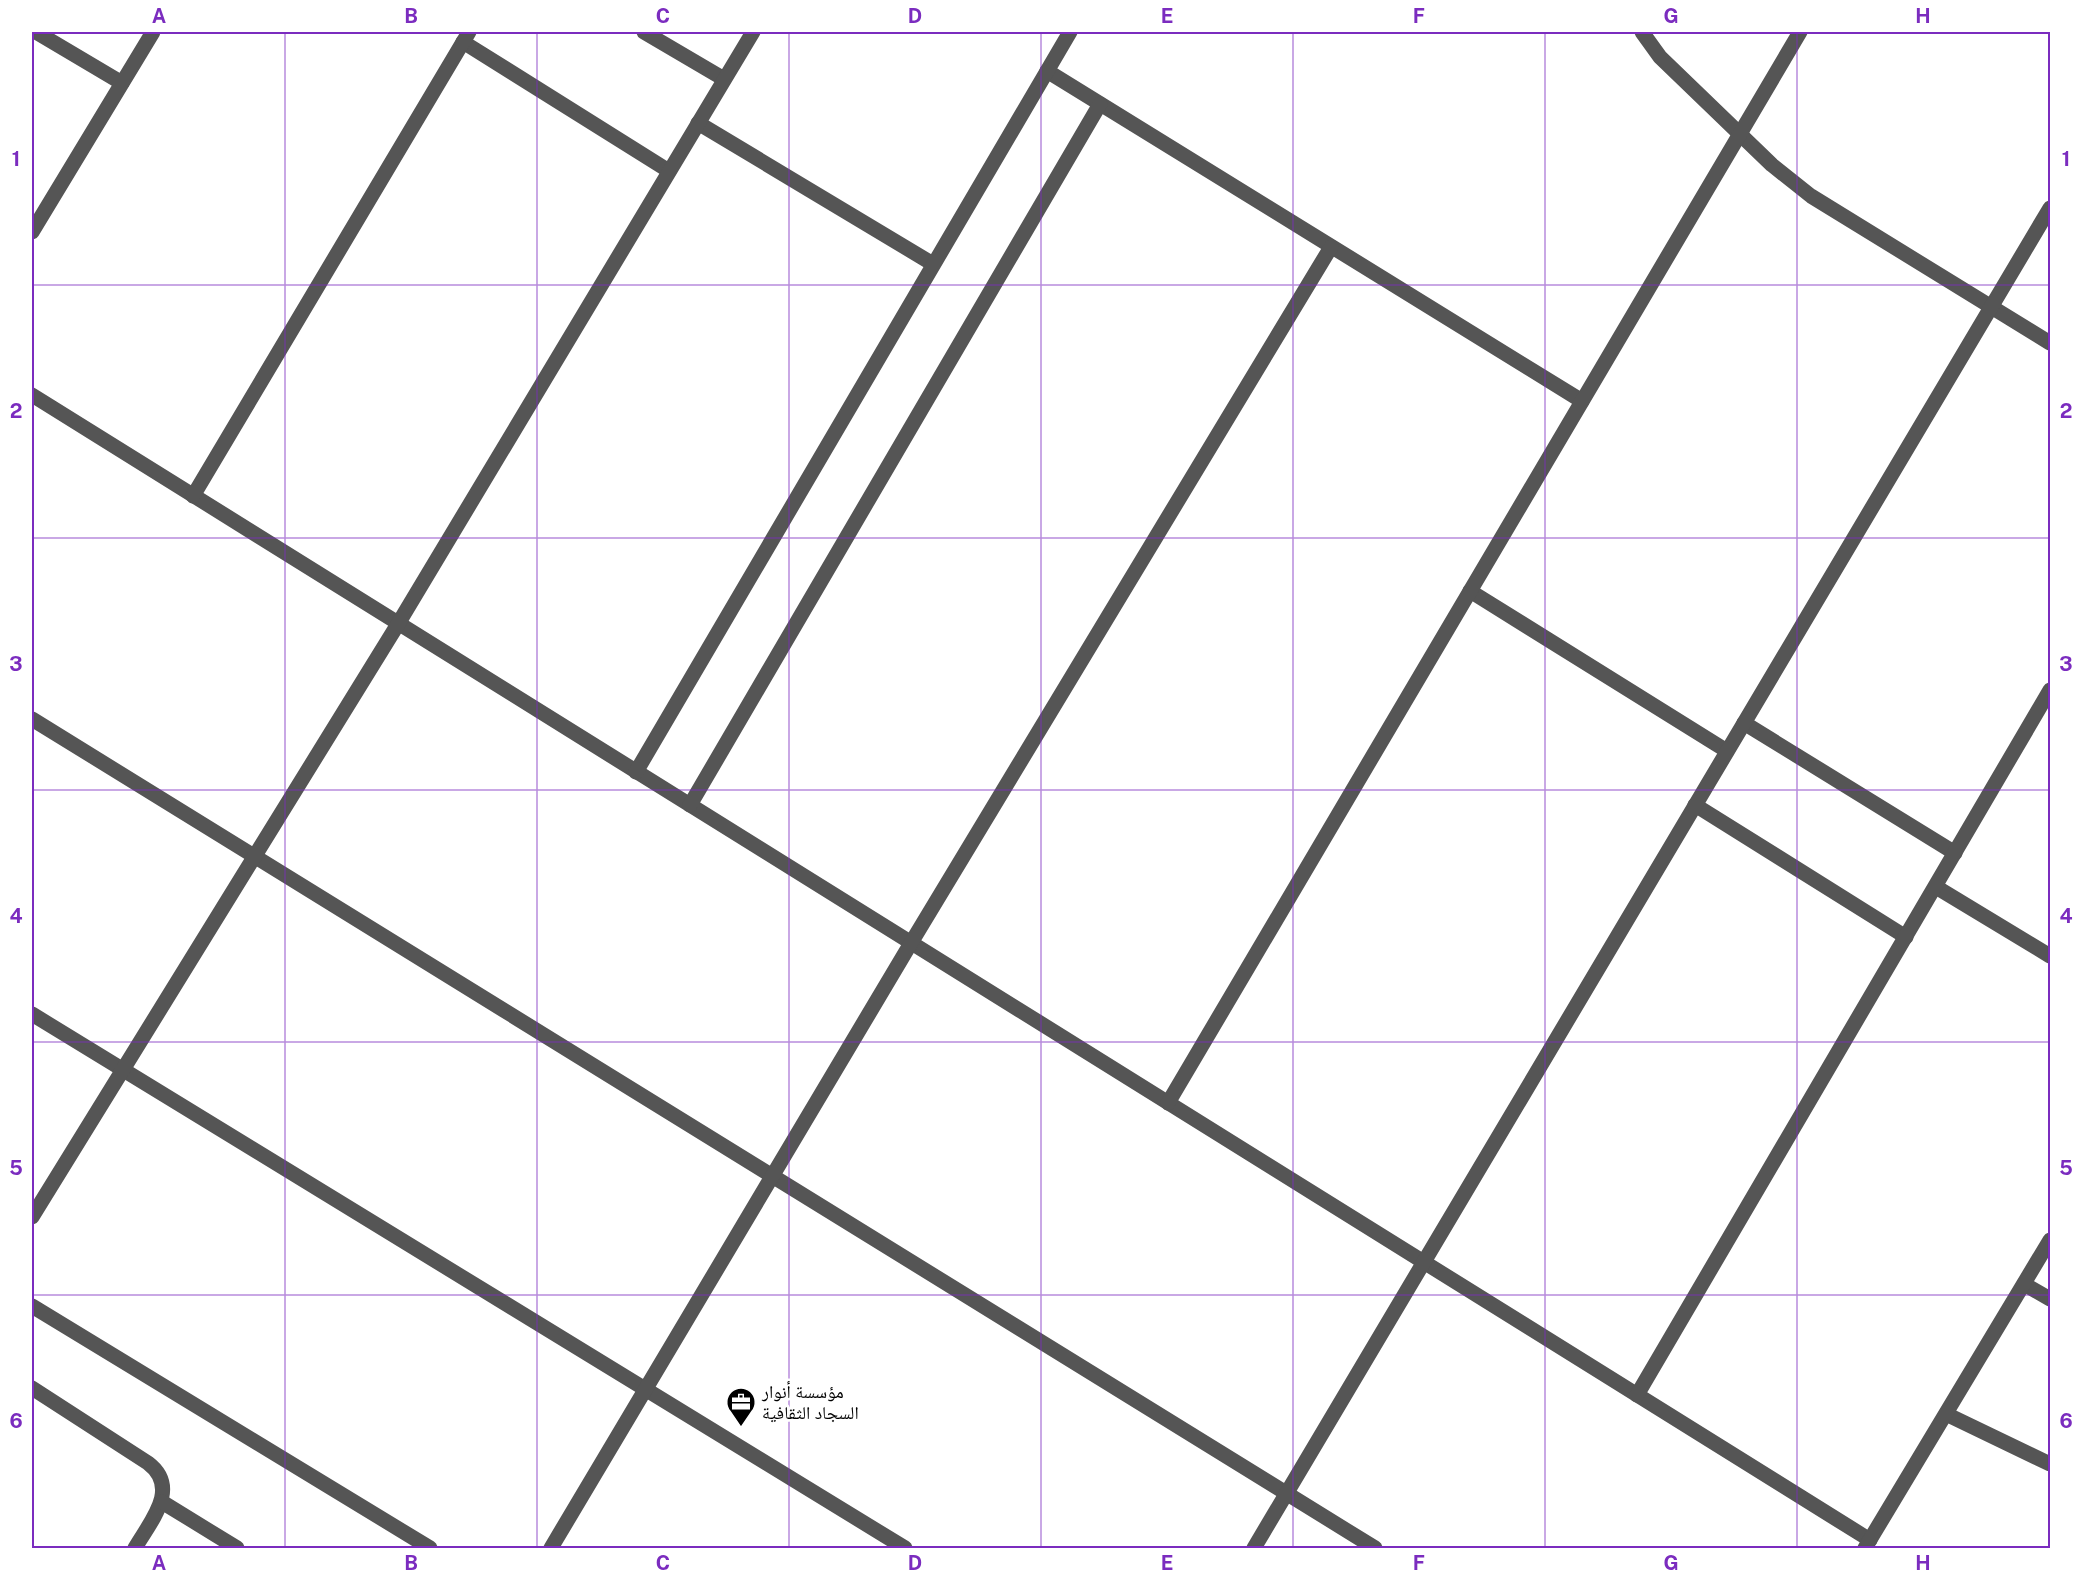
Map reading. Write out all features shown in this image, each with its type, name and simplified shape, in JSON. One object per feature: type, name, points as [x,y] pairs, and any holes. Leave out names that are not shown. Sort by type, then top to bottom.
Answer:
[{"type":"street","points":[[36,32],[122,83]]},
{"type":"street","points":[[32,232],[153,32]]},
{"type":"street","points":[[644,32],[724,79]]},
{"type":"street","points":[[32,1217],[398,624],[753,32]]},
{"type":"street","points":[[636,772],[1070,32]]},
{"type":"street","points":[[1642,32],[1660,57],[1772,165],[1811,196],[2050,343]]},
{"type":"street","points":[[1168,1103],[1800,32]]},
{"type":"street","points":[[193,496],[466,37],[669,171]]},
{"type":"street","points":[[1047,71],[1582,402]]},
{"type":"street","points":[[690,806],[1100,104]]},
{"type":"street","points":[[698,123],[933,264]]},
{"type":"street","points":[[1254,1548],[2050,208]]},
{"type":"street","points":[[551,1548],[911,943],[1331,247]]},
{"type":"street","points":[[32,395],[1637,1395],[1867,1544],[2050,1240]]},
{"type":"street","points":[[1470,591],[1728,751]]},
{"type":"street","points":[[1637,1395],[2050,690]]},
{"type":"street","points":[[32,719],[772,1178],[1375,1548]]},
{"type":"street","points":[[1744,723],[1955,853]]},
{"type":"street","points":[[1695,806],[1906,937]]},
{"type":"street","points":[[1936,886],[2050,956]]},
{"type":"street","points":[[32,1014],[905,1548]]},
{"type":"street","points":[[2024,1284],[2050,1299]]},
{"type":"street","points":[[32,1306],[430,1548]]},
{"type":"street","points":[[32,1388],[153,1466],[164,1485],[162,1502],[135,1548]]},
{"type":"street","points":[[1946,1414],[2050,1464]]},
{"type":"street","points":[[162,1502],[237,1548]]},
{"type":"place","name":"مؤسسة أنوار السجاد الثقافية","points":[[741,1428]]}]
